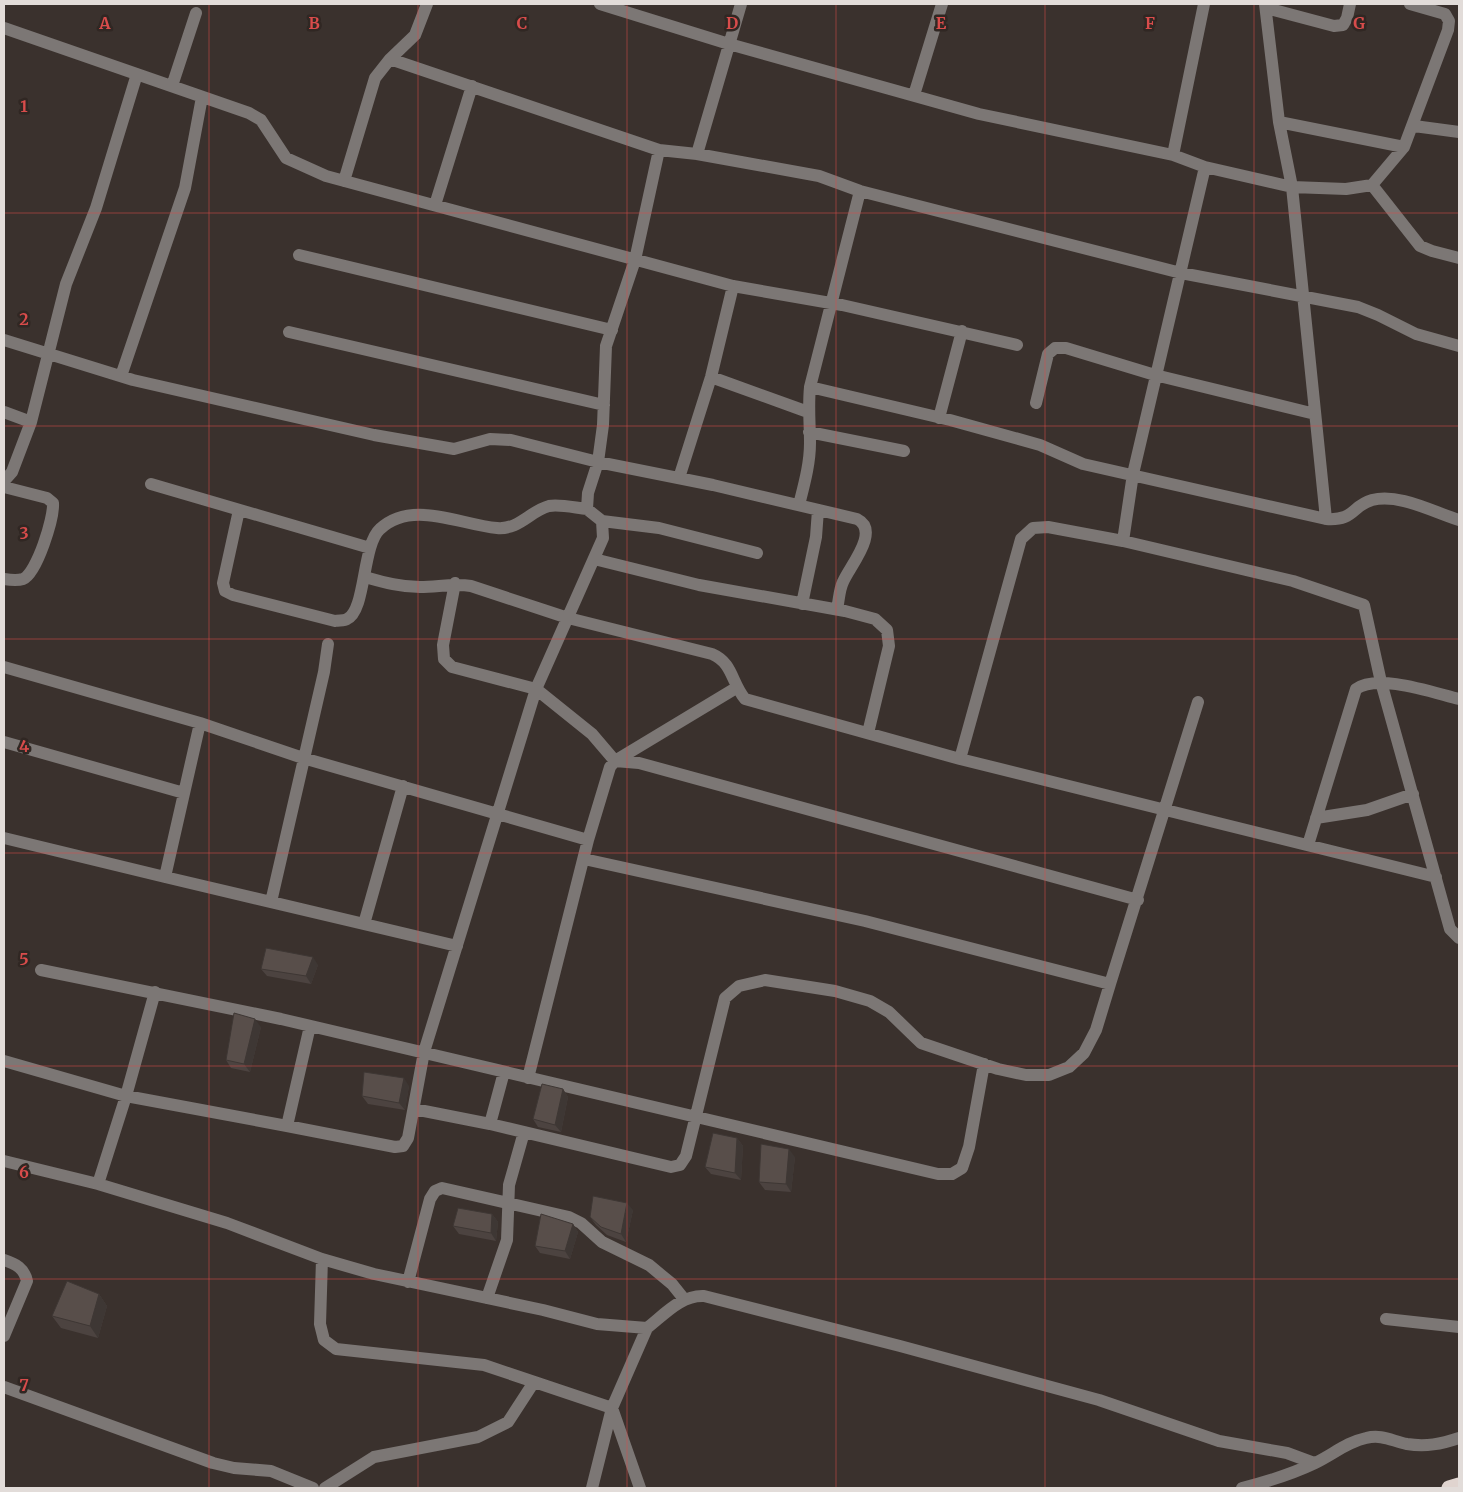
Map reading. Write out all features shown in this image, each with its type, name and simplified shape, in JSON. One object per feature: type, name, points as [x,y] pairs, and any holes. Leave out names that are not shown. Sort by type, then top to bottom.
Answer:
[{"type":"highway","points":[[1449,1488],[1459,1486]]},
{"type":"street","points":[[344,181],[375,78],[390,59],[415,35],[427,4]]},
{"type":"street","points":[[600,4],[729,44],[978,114],[1173,155],[1205,167],[1292,187],[1346,189],[1372,185],[1404,147],[1414,126],[1449,21],[1445,14],[1410,4]]},
{"type":"street","points":[[697,154],[741,4]]},
{"type":"street","points":[[914,95],[942,4]]},
{"type":"street","points":[[1326,519],[1292,187],[1279,122],[1266,6],[1334,26],[1343,25],[1347,18],[1350,4]]},
{"type":"street","points":[[1173,155],[1200,5]]},
{"type":"street","points":[[172,86],[196,13]]},
{"type":"street","points":[[4,28],[249,113],[262,120],[286,158],[326,176],[733,286],[962,331],[1017,345]]},
{"type":"street","points":[[390,59],[659,150],[697,154],[819,176],[860,191],[1181,273],[1303,298],[1358,307],[1416,334],[1459,346]]},
{"type":"street","points":[[4,481],[12,472],[31,422],[66,284],[96,208],[137,74]]},
{"type":"street","points":[[435,206],[472,86]]},
{"type":"street","points":[[121,376],[185,188],[202,97]]},
{"type":"street","points":[[1279,122],[1404,147]]},
{"type":"street","points":[[1414,126],[1459,132]]},
{"type":"street","points":[[587,509],[588,494],[598,462],[604,405],[606,346],[635,260],[659,150]]},
{"type":"street","points":[[1123,540],[1133,474],[1205,167]]},
{"type":"street","points":[[1372,185],[1420,246],[1459,258]]},
{"type":"street","points":[[799,505],[808,467],[810,387],[860,191]]},
{"type":"street","points":[[299,255],[612,330]]},
{"type":"street","points":[[679,478],[710,377],[733,286]]},
{"type":"street","points":[[939,418],[962,331]]},
{"type":"street","points":[[289,332],[604,405]]},
{"type":"street","points":[[4,340],[121,376],[437,448],[454,450],[490,439],[511,440],[598,462],[679,478],[857,520],[862,522],[865,527],[861,553],[842,583],[837,610]]},
{"type":"street","points":[[1036,403],[1048,354],[1055,348],[1066,348],[1155,375],[1315,414]]},
{"type":"street","points":[[710,377],[808,412]]},
{"type":"street","points":[[810,387],[939,418],[1046,448],[1083,464],[1326,519],[1340,520],[1347,518],[1369,501],[1381,499],[1397,500],[1459,520]]},
{"type":"street","points":[[4,412],[31,422]]},
{"type":"street","points":[[809,432],[904,451]]},
{"type":"street","points":[[151,484],[370,548]]},
{"type":"street","points":[[4,488],[47,498],[53,504],[54,514],[33,570],[25,579],[4,579]]},
{"type":"street","points":[[239,510],[223,583],[225,591],[335,620],[346,620],[352,615],[365,577],[372,538],[380,528],[399,516],[409,514],[498,528],[509,528],[550,506],[587,509],[602,521],[659,528],[757,553]]},
{"type":"street","points":[[802,604],[816,537],[818,510]]},
{"type":"street","points":[[4,1061],[126,1096],[395,1147],[403,1146],[408,1138],[424,1052],[536,689],[603,538],[602,521]]},
{"type":"street","points":[[960,759],[1021,539],[1033,528],[1048,527],[1123,540],[1293,581],[1364,604],[1382,682],[1450,929],[1459,938]]},
{"type":"street","points":[[594,558],[699,585],[837,610],[875,620],[887,630],[889,646],[868,733]]},
{"type":"street","points":[[365,577],[393,585],[420,587],[455,584],[471,586],[568,618],[712,654],[723,659],[730,669],[736,688],[745,699],[960,759],[1436,877]]},
{"type":"street","points":[[455,584],[443,645],[444,659],[452,667],[536,689],[592,734],[615,761],[639,763],[1138,900]]},
{"type":"street","points":[[271,902],[325,666],[328,644]]},
{"type":"street","points":[[4,667],[200,723],[303,758],[588,840]]},
{"type":"street","points":[[1308,845],[1356,689],[1364,684],[1382,682],[1459,699]]},
{"type":"street","points":[[528,1078],[588,840],[610,767],[615,761],[736,688]]},
{"type":"street","points":[[414,1109],[490,1124],[671,1168],[680,1165],[686,1156],[725,998],[739,986],[765,980],[835,991],[870,1001],[889,1012],[920,1043],[984,1064],[1026,1075],[1049,1075],[1070,1067],[1084,1053],[1096,1030],[1166,810],[1198,702]]},
{"type":"street","points":[[165,877],[200,723]]},
{"type":"street","points":[[4,742],[184,792]]},
{"type":"street","points":[[364,924],[403,786]]},
{"type":"street","points":[[1316,818],[1367,810],[1413,794]]},
{"type":"street","points":[[4,838],[457,946]]},
{"type":"street","points":[[584,859],[865,921],[1110,984]]},
{"type":"street","points":[[41,970],[155,992],[310,1026],[938,1174],[952,1174],[962,1168],[969,1147],[984,1064]]},
{"type":"street","points":[[98,1184],[126,1096],[155,992]]},
{"type":"street","points":[[287,1126],[310,1026]]},
{"type":"street","points":[[490,1124],[504,1072]]},
{"type":"street","points":[[487,1298],[507,1240],[509,1185],[524,1132]]},
{"type":"street","points":[[4,1161],[98,1184],[227,1223],[322,1259],[374,1274],[597,1324],[647,1328]]},
{"type":"street","points":[[408,1282],[430,1199],[435,1191],[442,1188],[461,1190],[569,1217],[581,1222],[602,1242],[648,1266],[672,1284],[684,1299]]},
{"type":"street","points":[[322,1259],[320,1324],[324,1340],[336,1349],[484,1365],[612,1408]]},
{"type":"street","points":[[4,1260],[17,1265],[26,1273],[27,1281],[4,1336]]},
{"type":"street","points":[[592,1488],[612,1408],[647,1328],[684,1299],[694,1296],[704,1296],[900,1346],[1099,1400],[1219,1441],[1271,1450],[1314,1464]]},
{"type":"street","points":[[1386,1319],[1459,1327]]},
{"type":"street","points":[[325,1488],[353,1468],[374,1457],[478,1437],[501,1426],[508,1422],[534,1382]]},
{"type":"street","points":[[4,1387],[213,1463],[234,1468],[271,1471],[313,1488]]},
{"type":"street","points":[[612,1408],[640,1488]]},
{"type":"street","points":[[1242,1488],[1314,1464],[1348,1443],[1367,1438],[1382,1436],[1424,1446],[1440,1444],[1459,1438]]},
{"type":"building","points":[[266,948],[313,957],[306,976],[261,969]]},
{"type":"building","points":[[234,1013],[255,1019],[244,1064],[226,1060]]},
{"type":"building","points":[[364,1072],[404,1078],[399,1103],[362,1096]]},
{"type":"building","points":[[542,1084],[563,1089],[555,1125],[533,1119]]},
{"type":"building","points":[[713,1133],[737,1138],[735,1173],[705,1167]]},
{"type":"building","points":[[761,1144],[789,1149],[786,1184],[759,1182]]},
{"type":"building","points":[[593,1196],[627,1203],[621,1234],[601,1227],[590,1217]]},
{"type":"building","points":[[458,1208],[492,1214],[491,1233],[453,1226]]},
{"type":"building","points":[[541,1214],[573,1224],[565,1251],[535,1246]]},
{"type":"building","points":[[67,1281],[99,1294],[90,1326],[52,1316]]}]
